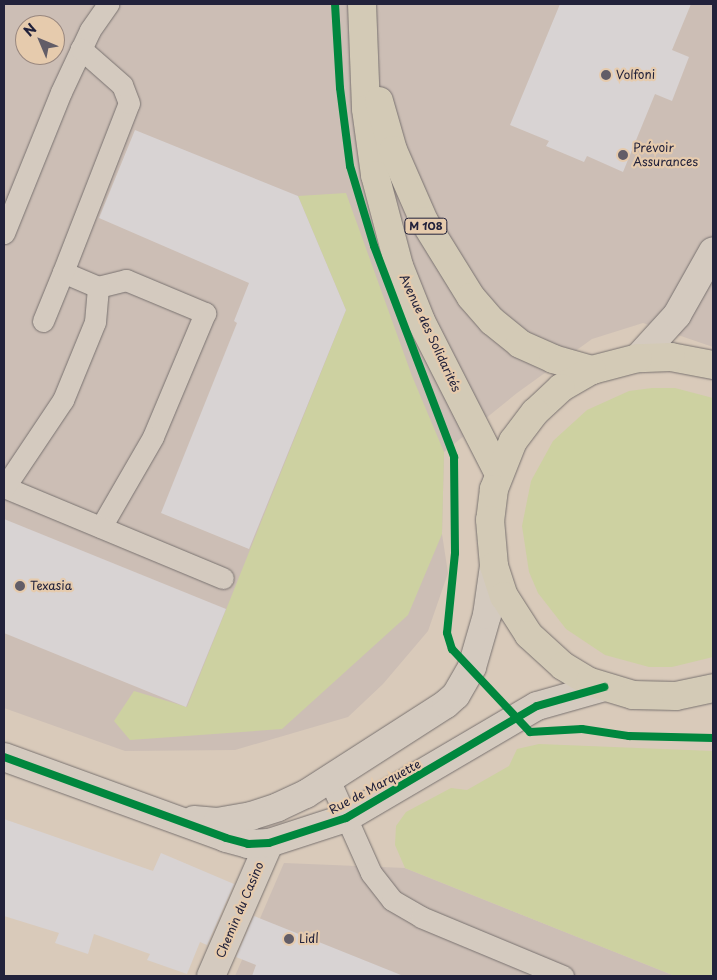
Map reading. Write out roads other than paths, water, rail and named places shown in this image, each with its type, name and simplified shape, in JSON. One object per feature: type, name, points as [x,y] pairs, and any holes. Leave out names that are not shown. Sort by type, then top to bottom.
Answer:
[{"type":"main road","name":"Avenue des Solidarités","points":[[362,5],[381,109],[393,150],[424,221],[449,266],[471,297],[511,338],[553,359],[592,370]]},
{"type":"main road","name":"Avenue des Solidarités","points":[[362,5],[366,109],[375,175],[398,266],[426,330],[499,474]]},
{"type":"main road","points":[[706,694],[647,696],[604,687],[563,666],[534,641],[512,610],[494,566],[490,520],[499,474],[513,441],[535,412],[561,388],[592,370],[638,358],[679,357],[713,365]]},
{"type":"street","points":[[638,358],[677,315],[713,251]]},
{"type":"street","name":"Rue de Marquette","points":[[158,812],[217,822],[251,816],[300,797],[433,714],[456,695],[472,667],[482,634],[494,566]]},
{"type":"street","name":"Rue de Marquette","points":[[4,757],[226,838],[248,844],[269,843],[346,818],[537,706],[604,687]]},
{"type":"street","name":"Chemin du Casino","points":[[211,976],[269,843]]},
{"type":"lane","points":[[4,233],[81,49],[90,30],[108,4]]},
{"type":"lane","points":[[43,321],[129,103],[122,85],[81,49]]},
{"type":"lane","points":[[63,272],[98,287],[126,280],[205,313],[153,437],[101,527]]},
{"type":"lane","points":[[98,287],[95,322],[81,363],[63,400],[4,487],[223,578]]},
{"type":"lane","points":[[329,779],[371,873],[392,900],[422,917],[563,976]]},
{"type":"place","name":"Volfoni","points":[[606,75]]},
{"type":"place","name":"Prévoir Assurances","points":[[623,155]]},
{"type":"place","name":"Texasia","points":[[20,586]]},
{"type":"place","name":"Lidl","points":[[289,939]]}]
